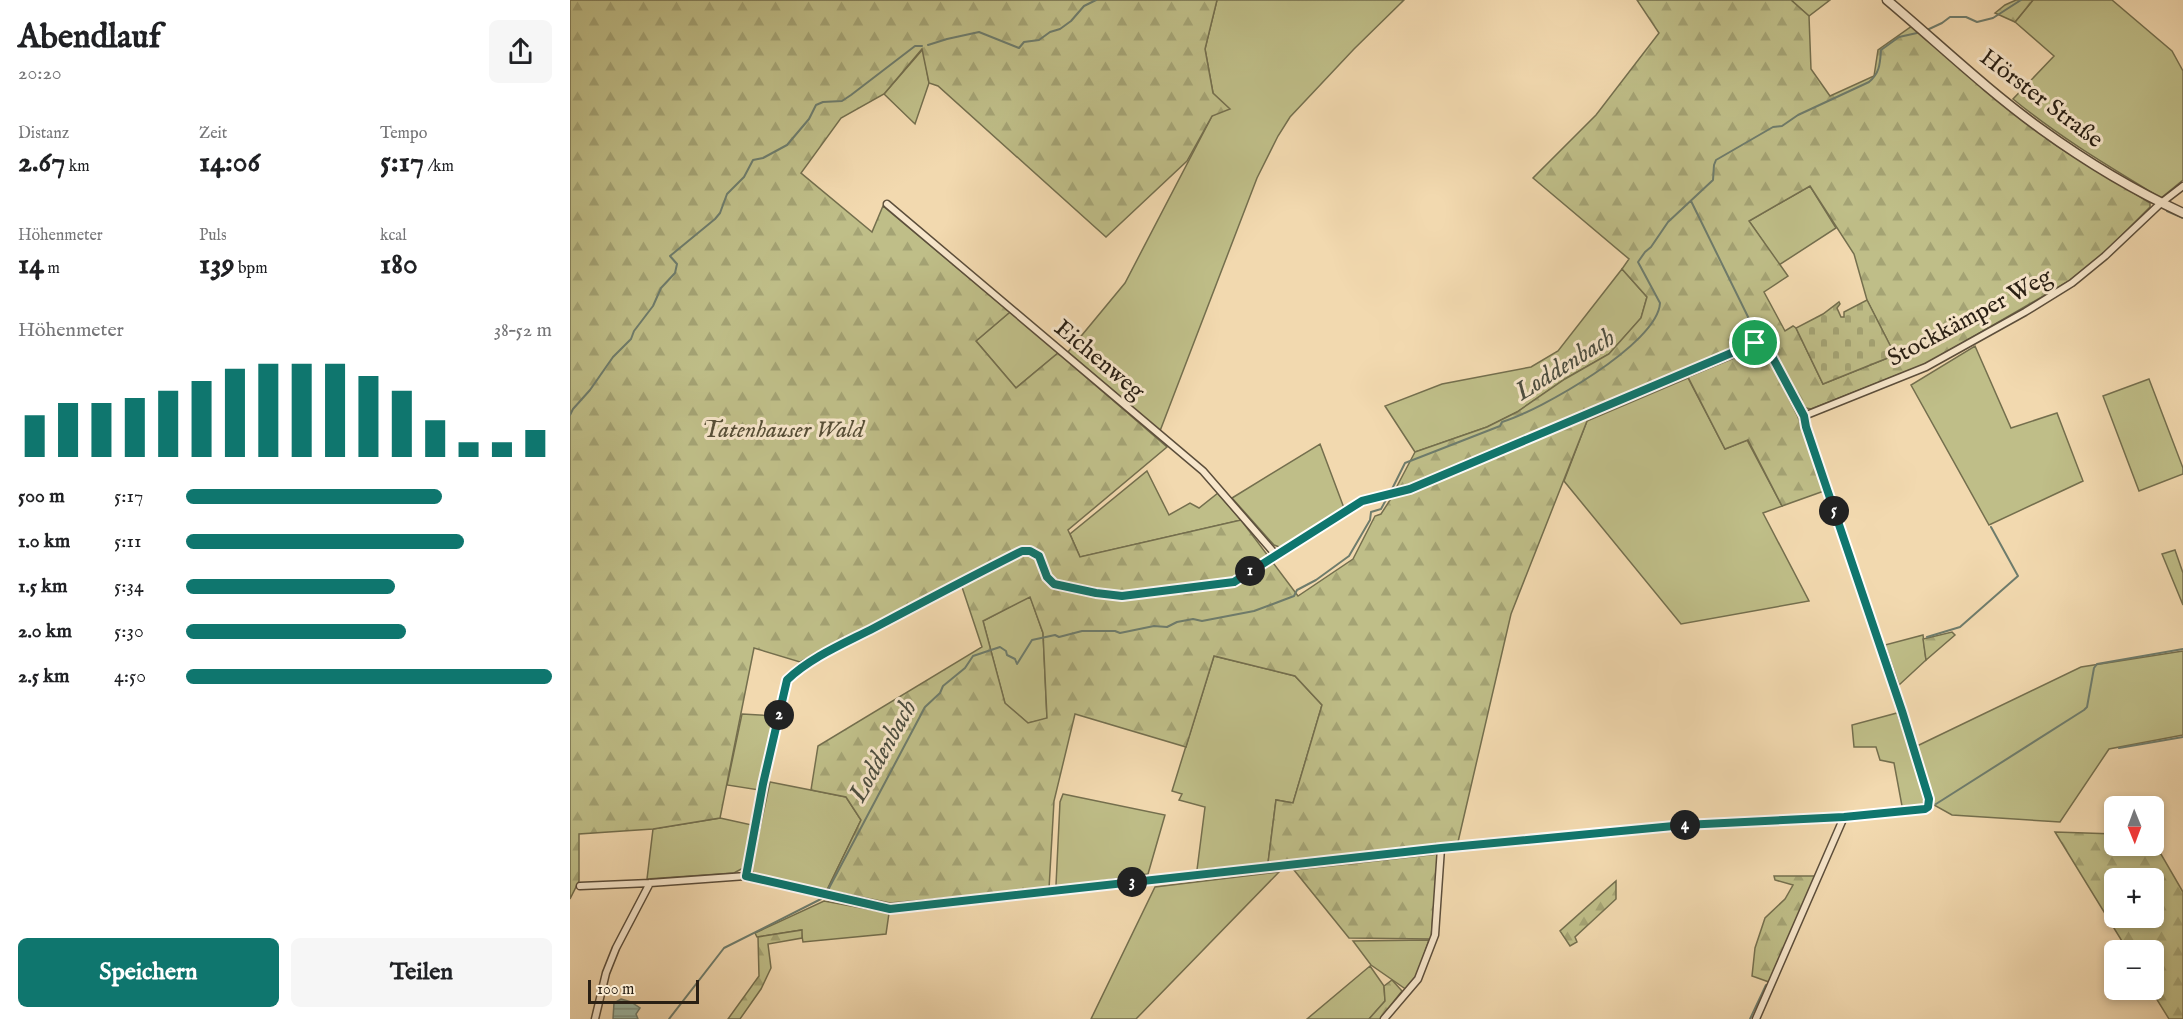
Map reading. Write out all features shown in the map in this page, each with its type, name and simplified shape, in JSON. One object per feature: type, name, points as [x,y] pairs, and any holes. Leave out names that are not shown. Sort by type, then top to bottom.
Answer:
[{"type":"street","name":"Hörster Straße","points":[[1887,0],[2040,128],[2072,150],[2161,203],[2183,213]]},
{"type":"street","name":"Stockkämper Weg","points":[[1804,416],[1926,367],[2025,312],[2072,283],[2183,186]]},
{"type":"street","name":"Eichenweg","points":[[887,204],[1203,471],[1276,555]]},
{"type":"street","points":[[580,886],[650,884],[746,876],[890,909],[1441,848],[1684,825],[1844,817],[1925,809],[1928,807],[1929,799],[1804,416],[1764,344],[1755,343],[1410,489],[1362,501],[1234,582],[1122,596],[1054,584],[1047,577],[1039,556],[1030,551],[1022,551],[824,654],[796,671],[787,680],[763,784],[746,876]]},
{"type":"street","points":[[1755,1019],[1844,817]]},
{"type":"street","points":[[1384,1019],[1418,979],[1435,935],[1441,848]]},
{"type":"street","points":[[596,1019],[606,973],[616,948],[650,884]]},
{"type":"green space","name":"Tatenhauser Wald","points":[[570,0],[1217,0],[1205,49],[1213,93],[1230,109],[1212,116],[1187,161],[1106,237],[938,86],[929,83],[922,49],[884,94],[841,118],[801,173],[872,232],[883,206],[1010,312],[976,341],[1016,388],[1058,353],[1167,447],[1068,530],[1080,557],[1241,520],[1298,596],[1353,559],[1375,516],[1381,514],[1392,497],[1418,490],[1585,417],[1587,421],[1511,614],[1458,842],[1268,863],[1276,800],[1293,803],[1322,705],[1295,676],[1214,656],[1186,747],[1075,714],[1054,801],[1049,889],[890,903],[827,890],[861,820],[846,797],[811,790],[818,746],[982,647],[959,578],[800,662],[754,648],[720,818],[653,829],[579,834],[579,881],[570,899]],"holes":[[[1030,597],[1043,633],[1047,718],[1028,723],[1005,703],[983,621]]]},
{"type":"green space","points":[[1217,0],[1404,0],[1290,117],[1278,136],[1257,178],[1160,431],[1068,352],[1125,283],[1212,116],[1213,93],[1205,49]]},
{"type":"green space","points":[[1637,0],[1791,0],[1809,16],[1811,69],[1830,96],[1874,76],[1878,50],[1912,26],[2041,134],[2150,203],[2150,207],[2103,254],[2069,281],[1928,363],[1811,409],[1800,404],[1772,347],[1773,341],[1769,337],[1684,370],[1410,486],[1395,490],[1415,452],[1487,427],[1517,412],[1565,379],[1609,354],[1641,318],[1647,297],[1622,269],[1629,259],[1533,178],[1596,115],[1659,33]],"holes":[[[1810,186],[1854,254],[1867,300],[1895,355],[1823,384],[1796,328],[1793,326],[1785,331],[1764,292],[1788,276],[1749,221]]]},
{"type":"green space","points":[[1791,0],[1830,0],[1809,16]]},
{"type":"green space","points":[[2016,0],[2033,0],[2015,22],[1995,13],[2005,5]]},
{"type":"green space","points":[[2033,0],[2112,0],[2172,51],[2183,71],[2183,180],[2161,198],[2067,139],[2013,99],[2054,56],[2015,22]]},
{"type":"green space","points":[[923,49],[929,83],[915,124],[884,94]]},
{"type":"green space","points":[[1810,186],[1836,228],[1779,265],[1749,221]]},
{"type":"green space","points":[[1622,269],[1647,297],[1641,318],[1609,354],[1565,379],[1517,412],[1487,427],[1415,452],[1385,406],[1442,384],[1531,367],[1558,351]]},
{"type":"green space","points":[[1867,300],[1895,355],[1823,384],[1796,328],[1823,314],[1839,302],[1837,308],[1841,317],[1844,317],[1844,312]]},
{"type":"green space","points":[[1010,312],[1058,353],[1016,388],[976,341]]},
{"type":"green space","points":[[1975,346],[2011,428],[2057,413],[2083,481],[1989,525],[1911,385]]},
{"type":"green space","points":[[1753,348],[1762,349],[1766,353],[1798,417],[1824,491],[1782,506],[1748,440],[1725,449],[1687,375]]},
{"type":"green space","points":[[1688,378],[1725,449],[1747,440],[1782,506],[1763,513],[1809,601],[1681,624],[1564,481],[1587,421]]},
{"type":"green space","points":[[2149,379],[2183,468],[2183,474],[2139,491],[2103,396]]},
{"type":"green space","points":[[1320,444],[1344,508],[1282,548],[1274,545],[1232,498]]},
{"type":"green space","points":[[1147,471],[1169,515],[1190,503],[1199,508],[1218,493],[1241,520],[1080,557],[1070,534]]},
{"type":"green space","points":[[2175,550],[2183,573],[2183,605],[2162,554]]},
{"type":"green space","points":[[1030,596],[1043,633],[1047,719],[1028,723],[1005,704],[983,621]]},
{"type":"green space","points":[[1952,632],[1955,635],[1926,660],[1923,639]]},
{"type":"green space","points":[[1923,635],[1926,660],[1899,685],[1885,645]]},
{"type":"green space","points":[[2183,651],[2183,735],[2109,749],[2060,822],[1952,815],[1934,805],[1917,746],[2081,667]]},
{"type":"green space","points":[[1214,656],[1295,676],[1322,705],[1293,803],[1276,800],[1268,863],[1197,870],[1205,807],[1179,800],[1182,794],[1172,791]]},
{"type":"green space","points":[[1897,713],[1926,797],[1922,805],[1902,806],[1894,763],[1880,760],[1876,747],[1854,747],[1852,725]]},
{"type":"green space","points":[[742,714],[776,716],[759,790],[727,785]]},
{"type":"green space","points":[[770,782],[846,797],[861,820],[827,890],[757,876],[751,870]]},
{"type":"green space","points":[[1063,794],[1165,815],[1148,874],[1060,887],[1056,885],[1060,802]]},
{"type":"green space","points":[[720,818],[752,825],[745,867],[734,873],[647,879],[653,829]]},
{"type":"green space","points":[[2055,832],[2104,834],[2104,856],[2162,856],[2183,892],[2183,1019],[2169,1019],[2157,1000],[2164,1000],[2164,940],[2121,940],[2114,928],[2164,928],[2164,868],[2104,868],[2104,912]]},
{"type":"green space","points":[[1438,854],[1431,939],[1349,938],[1294,870]]},
{"type":"green space","points":[[1279,872],[1136,1019],[1091,1019],[1155,887]]},
{"type":"green space","points":[[1774,876],[1816,876],[1769,982],[1752,976],[1755,948],[1765,918],[1785,899],[1793,885],[1775,880]]},
{"type":"green space","points":[[1616,881],[1616,899],[1575,937],[1577,942],[1570,946],[1560,931]]},
{"type":"green space","points":[[824,901],[889,913],[886,934],[803,942],[801,930],[757,937],[755,933]]},
{"type":"green space","points":[[802,930],[802,938],[768,944],[771,968],[761,989],[740,1019],[728,1019],[759,976],[758,937]]},
{"type":"green space","points":[[1429,940],[1416,978],[1407,990],[1371,965],[1353,941]]},
{"type":"green space","points":[[1370,966],[1384,986],[1385,1001],[1369,1019],[1307,1019]]},
{"type":"green space","points":[[1392,980],[1402,991],[1380,1019],[1369,1019],[1385,1001],[1384,986]]},
{"type":"shaded area","points":[[621,999],[640,1008],[636,1014],[638,1019],[613,1019],[614,1003]]},
{"type":"waterway","points":[[928,45],[979,32],[1019,48],[1024,42],[1039,40],[1050,32],[1060,29],[1071,21],[1084,6],[1096,0]]},
{"type":"waterway","name":"Loddenbach","points":[[1927,30],[1950,17],[1966,17],[1977,22],[1993,18],[2021,0]]},
{"type":"waterway","name":"Loddenbach","points":[[1391,491],[1405,463],[1500,426],[1502,422],[1542,405],[1568,390],[1619,356],[1640,337],[1654,319],[1660,303],[1638,262],[1668,222],[1713,180],[1716,160],[1773,127],[1782,126],[1798,115],[1869,82],[1877,71],[1881,50],[1899,37],[1917,33]]},
{"type":"waterway","points":[[570,415],[613,357],[631,339],[634,331],[653,306],[661,288],[675,273],[677,264],[670,256],[715,219],[720,213],[727,194],[744,177],[753,160],[763,158],[787,145],[809,119],[816,105],[823,102],[842,101],[915,46],[922,46]]},
{"type":"waterway","points":[[2047,139],[2068,153]]},
{"type":"waterway","points":[[2134,193],[2150,202]]},
{"type":"waterway","points":[[1691,201],[1753,327],[1756,338]]},
{"type":"waterway","points":[[2167,211],[2183,218]]},
{"type":"waterway","points":[[1747,352],[1755,350]]},
{"type":"waterway","points":[[1586,419],[1719,363]]},
{"type":"waterway","name":"Loddenbach","points":[[828,890],[925,707],[940,693],[943,686],[965,668],[973,656],[1000,647],[1006,651],[1007,655],[1015,659],[1017,664],[1032,640],[1055,635],[1059,637],[1082,631],[1120,633],[1154,626],[1167,627],[1177,622],[1193,619],[1202,621],[1254,611],[1294,596],[1297,590],[1316,580],[1349,556],[1370,520],[1371,512],[1381,509],[1387,498]]},
{"type":"waterway","points":[[1927,637],[1960,627],[2018,576],[1991,527]]},
{"type":"waterway","points":[[1936,804],[2084,710],[2087,707],[2094,668],[2097,664],[2183,649]]},
{"type":"waterway","points":[[2119,748],[2183,737]]},
{"type":"waterway","name":"Loddenbach","points":[[669,1019],[724,948],[821,899]]},
{"type":"waterway","points":[[1750,1019],[1766,985]]},
{"type":"route","points":[[1755,343],[1764,344],[1767,347],[1804,416],[1902,711],[1930,803],[1925,809],[1844,817],[1684,825],[1441,848],[890,909],[746,876],[763,784],[787,680],[796,671],[824,654],[1022,551],[1030,551],[1039,556],[1047,577],[1054,584],[1096,593],[1122,596],[1234,582],[1362,501],[1410,489],[1755,343]]}]
